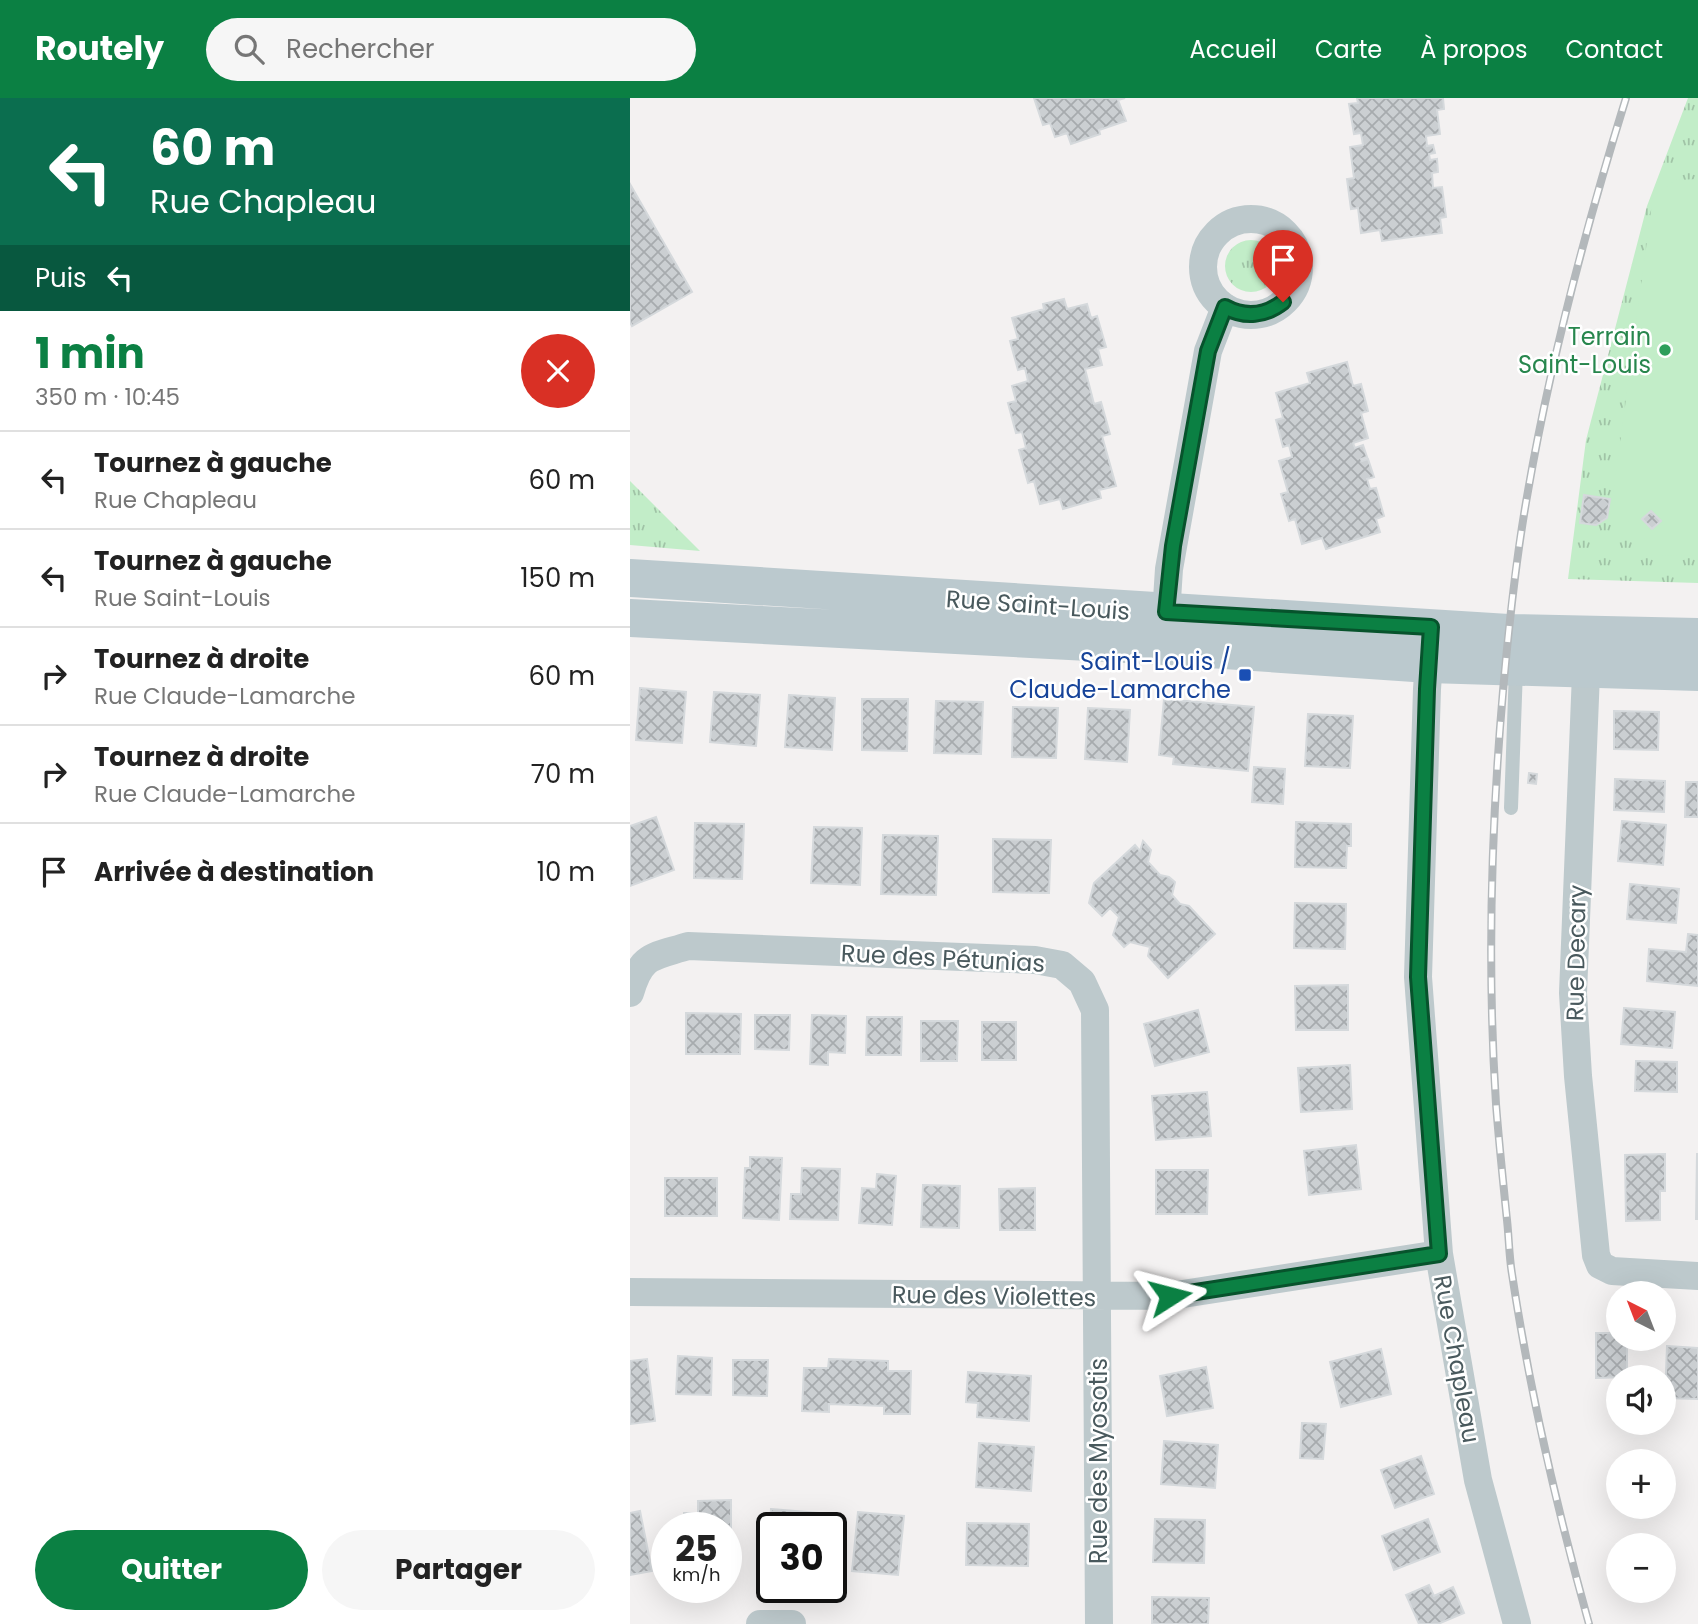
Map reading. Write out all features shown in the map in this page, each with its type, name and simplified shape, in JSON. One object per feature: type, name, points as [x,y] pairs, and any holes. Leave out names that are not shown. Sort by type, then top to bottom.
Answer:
[{"type":"street","points":[[1165,629],[1173,546],[1208,351],[1225,307]]},
{"type":"street","name":"Rue Saint-Louis","points":[[630,578],[1165,629],[1587,653],[1698,672]]},
{"type":"street","name":"Rue Saint-Louis","points":[[630,618],[1165,629]]},
{"type":"street","name":"Rue Saint-Louis","points":[[1430,645],[1516,668],[1587,653],[1698,637]]},
{"type":"street","name":"Rue Chapleau","points":[[1430,645],[1418,977],[1439,1254],[1478,1480],[1517,1624]]},
{"type":"street","name":"Rue Decary","points":[[1587,653],[1573,966],[1574,1017],[1595,1245],[1598,1260],[1604,1268],[1620,1273],[1698,1276]]},
{"type":"street","name":"Rue des Pétunias","points":[[630,993],[635,976],[649,958],[688,946],[1035,960],[1062,965],[1082,982],[1095,1010],[1097,1297]]},
{"type":"street","name":"Rue des Violettes","points":[[630,1292],[1170,1296],[1439,1254]]},
{"type":"street","name":"Rue des Myosotis","points":[[1097,1297],[1098,1624]]},
{"type":"street","points":[[760,1624],[792,1624]]},
{"type":"lane","points":[[1511,807],[1516,668]]},
{"type":"green space","name":"Terrain Saint-Louis","points":[[1688,98],[1698,98],[1698,583],[1568,579],[1586,440],[1647,206]]},
{"type":"green space","name":"Terrain Saint-Louis","points":[[1698,179],[1698,556],[1660,555],[1612,504],[1653,196],[1676,180]]},
{"type":"green space","points":[[1251,240],[1261,242],[1269,248],[1275,256],[1275,276],[1269,284],[1261,290],[1251,292],[1241,290],[1233,284],[1227,276],[1225,266],[1227,256],[1233,248],[1241,242]]},
{"type":"green space","points":[[630,481],[700,551],[630,545]]},
{"type":"building","points":[[1034,98],[1125,98],[1118,100],[1126,121],[1099,130],[1100,134],[1071,144],[1067,133],[1055,137],[1050,123],[1043,125]]},
{"type":"building","points":[[1357,98],[1443,98],[1444,109],[1437,110],[1440,134],[1426,136],[1427,146],[1433,145],[1435,153],[1429,154],[1430,160],[1437,159],[1438,172],[1432,173],[1433,188],[1442,187],[1446,217],[1440,218],[1442,233],[1382,241],[1380,230],[1361,233],[1358,208],[1351,209],[1347,179],[1354,178],[1350,147],[1363,145],[1361,133],[1354,134],[1349,104],[1358,103]]},
{"type":"building","points":[[630,184],[692,292],[632,326],[630,322]]},
{"type":"building","points":[[1064,299],[1067,309],[1087,304],[1091,318],[1097,316],[1106,347],[1098,349],[1102,365],[1085,369],[1094,404],[1101,402],[1110,434],[1102,436],[1116,486],[1099,490],[1101,498],[1063,509],[1060,499],[1040,504],[1034,481],[1028,483],[1019,450],[1026,448],[1022,432],[1016,433],[1008,403],[1016,401],[1012,386],[1028,381],[1025,368],[1018,370],[1010,341],[1018,339],[1012,318],[1044,309],[1043,304]]},
{"type":"building","points":[[1347,362],[1353,386],[1361,384],[1368,411],[1361,413],[1368,438],[1353,443],[1355,448],[1363,445],[1367,457],[1361,459],[1368,459],[1374,477],[1367,479],[1370,489],[1376,488],[1384,516],[1376,519],[1380,532],[1326,549],[1322,538],[1302,544],[1295,519],[1289,521],[1281,494],[1288,492],[1279,461],[1292,457],[1289,445],[1283,447],[1276,420],[1283,418],[1276,393],[1310,383],[1307,373]]},
{"type":"building","points":[[1584,495],[1610,499],[1607,518],[1596,525],[1580,523]]},
{"type":"building","points":[[1651,511],[1661,521],[1652,529],[1642,519]]},
{"type":"building","points":[[640,688],[686,692],[682,743],[636,740]]},
{"type":"building","points":[[714,692],[760,695],[756,746],[710,742]]},
{"type":"building","points":[[789,695],[835,698],[832,750],[785,747]]},
{"type":"building","points":[[862,699],[908,699],[907,751],[862,750]]},
{"type":"building","points":[[1164,699],[1254,707],[1248,771],[1173,764],[1174,757],[1159,755]]},
{"type":"building","points":[[936,701],[983,702],[981,754],[934,753]]},
{"type":"building","points":[[1013,707],[1058,708],[1056,758],[1012,757]]},
{"type":"building","points":[[1088,708],[1130,710],[1127,762],[1085,759]]},
{"type":"building","points":[[1614,711],[1659,712],[1658,750],[1614,749]]},
{"type":"building","points":[[1308,714],[1353,716],[1350,768],[1305,766]]},
{"type":"building","points":[[1254,767],[1285,769],[1283,804],[1252,802]]},
{"type":"building","points":[[1529,773],[1537,774],[1536,784],[1528,783]]},
{"type":"building","points":[[1615,779],[1665,781],[1664,812],[1614,810]]},
{"type":"building","points":[[1686,782],[1698,782],[1698,817],[1685,817]]},
{"type":"building","points":[[656,817],[674,870],[630,886],[630,826]]},
{"type":"building","points":[[1622,821],[1666,825],[1663,865],[1618,861]]},
{"type":"building","points":[[1296,822],[1351,824],[1351,846],[1347,846],[1346,868],[1295,867]]},
{"type":"building","points":[[695,823],[744,824],[742,879],[694,878]]},
{"type":"building","points":[[814,827],[862,828],[860,885],[811,883]]},
{"type":"building","points":[[883,835],[938,836],[936,895],[881,894]]},
{"type":"building","points":[[993,839],[1051,840],[1049,893],[993,892]]},
{"type":"building","points":[[1143,841],[1151,850],[1148,862],[1160,875],[1175,882],[1172,895],[1180,904],[1189,906],[1215,934],[1168,978],[1148,956],[1150,947],[1130,942],[1124,947],[1113,935],[1119,917],[1110,908],[1102,916],[1089,903],[1094,883],[1135,845],[1140,851]]},
{"type":"building","points":[[1630,884],[1679,889],[1676,923],[1627,919]]},
{"type":"building","points":[[1295,903],[1346,904],[1345,949],[1294,948]]},
{"type":"building","points":[[1688,934],[1698,935],[1698,986],[1647,981],[1649,949],[1686,952]]},
{"type":"building","points":[[1348,985],[1348,1030],[1296,1030],[1295,986]]},
{"type":"building","points":[[1624,1008],[1675,1012],[1672,1048],[1621,1044]]},
{"type":"building","points":[[1198,1010],[1209,1052],[1155,1066],[1144,1024]]},
{"type":"building","points":[[686,1013],[741,1014],[740,1054],[686,1054]]},
{"type":"building","points":[[755,1015],[790,1015],[789,1050],[755,1049]]},
{"type":"building","points":[[812,1015],[846,1016],[845,1053],[828,1052],[828,1065],[810,1064]]},
{"type":"building","points":[[867,1017],[902,1017],[901,1055],[866,1055]]},
{"type":"building","points":[[921,1021],[958,1021],[957,1061],[921,1061]]},
{"type":"building","points":[[982,1022],[1016,1022],[1016,1060],[982,1060]]},
{"type":"building","points":[[1636,1061],[1677,1062],[1677,1092],[1635,1091]]},
{"type":"building","points":[[1350,1065],[1352,1109],[1301,1112],[1298,1068]]},
{"type":"building","points":[[1207,1092],[1211,1136],[1156,1140],[1152,1096]]},
{"type":"building","points":[[1356,1145],[1361,1189],[1309,1195],[1304,1151]]},
{"type":"building","points":[[1665,1154],[1665,1191],[1660,1191],[1660,1220],[1626,1221],[1625,1155]]},
{"type":"building","points":[[1697,1154],[1698,1219],[1696,1219]]},
{"type":"building","points":[[750,1157],[782,1158],[779,1220],[743,1218],[745,1168],[750,1168]]},
{"type":"building","points":[[802,1168],[840,1169],[838,1220],[790,1219],[791,1194],[801,1194]]},
{"type":"building","points":[[1156,1170],[1208,1170],[1207,1214],[1156,1214]]},
{"type":"building","points":[[877,1174],[896,1176],[892,1225],[859,1223],[862,1188],[876,1189]]},
{"type":"building","points":[[665,1178],[717,1178],[717,1216],[665,1216]]},
{"type":"building","points":[[923,1185],[960,1186],[959,1228],[921,1227]]},
{"type":"building","points":[[1035,1188],[1035,1230],[1000,1230],[999,1189]]},
{"type":"building","points":[[1596,1333],[1606,1333],[1606,1351],[1627,1351],[1627,1365],[1606,1365],[1606,1378],[1596,1378]]},
{"type":"building","points":[[1676,1347],[1698,1348],[1698,1399],[1676,1398],[1676,1365],[1666,1365],[1667,1351],[1676,1351]]},
{"type":"building","points":[[1381,1349],[1391,1394],[1341,1407],[1330,1362]]},
{"type":"building","points":[[678,1356],[712,1358],[711,1395],[676,1394]]},
{"type":"building","points":[[647,1359],[655,1421],[630,1424],[630,1361]]},
{"type":"building","points":[[829,1359],[888,1361],[888,1371],[911,1371],[910,1414],[884,1414],[884,1406],[829,1404],[829,1412],[802,1411],[804,1368],[828,1368]]},
{"type":"building","points":[[733,1360],[768,1360],[767,1396],[733,1395]]},
{"type":"building","points":[[1206,1367],[1213,1408],[1167,1416],[1160,1376]]},
{"type":"building","points":[[968,1372],[1031,1376],[1029,1421],[977,1417],[978,1403],[966,1402]]},
{"type":"building","points":[[1302,1423],[1326,1424],[1323,1459],[1300,1458]]},
{"type":"building","points":[[1164,1441],[1218,1445],[1215,1488],[1161,1484]]},
{"type":"building","points":[[979,1443],[1034,1447],[1031,1491],[976,1487]]},
{"type":"building","points":[[1421,1456],[1434,1494],[1395,1508],[1381,1470]]},
{"type":"building","points":[[731,1500],[731,1512],[698,1512],[698,1501]]},
{"type":"building","points":[[771,1509],[806,1512],[771,1512]]},
{"type":"building","points":[[640,1511],[651,1571],[630,1575],[630,1513]]},
{"type":"building","points":[[858,1512],[904,1516],[898,1575],[852,1571]]},
{"type":"building","points":[[1155,1519],[1205,1520],[1204,1563],[1153,1562]]},
{"type":"building","points":[[1428,1519],[1440,1552],[1394,1570],[1382,1536]]},
{"type":"building","points":[[967,1523],[1029,1524],[1028,1566],[966,1565]]},
{"type":"building","points":[[1429,1585],[1434,1596],[1453,1587],[1464,1613],[1438,1624],[1419,1624],[1406,1595]]},
{"type":"building","points":[[1152,1597],[1209,1598],[1208,1624],[1152,1624]]},
{"type":"railway","points":[[1589,1624],[1545,1450],[1511,1267],[1493,1052],[1492,898],[1503,691],[1524,516],[1559,342],[1583,244],[1626,98]]},
{"type":"place","name":"Terrain Saint-Louis","points":[[1665,350]]},
{"type":"place","name":"Saint-Louis / Claude-Lamarche","points":[[1245,675]]},
{"type":"route","points":[[1170,1296],[1439,1254],[1418,977],[1431,627],[1166,612],[1173,546],[1208,351],[1214,331],[1225,307],[1237,313],[1251,315],[1265,313],[1283,302]]}]
